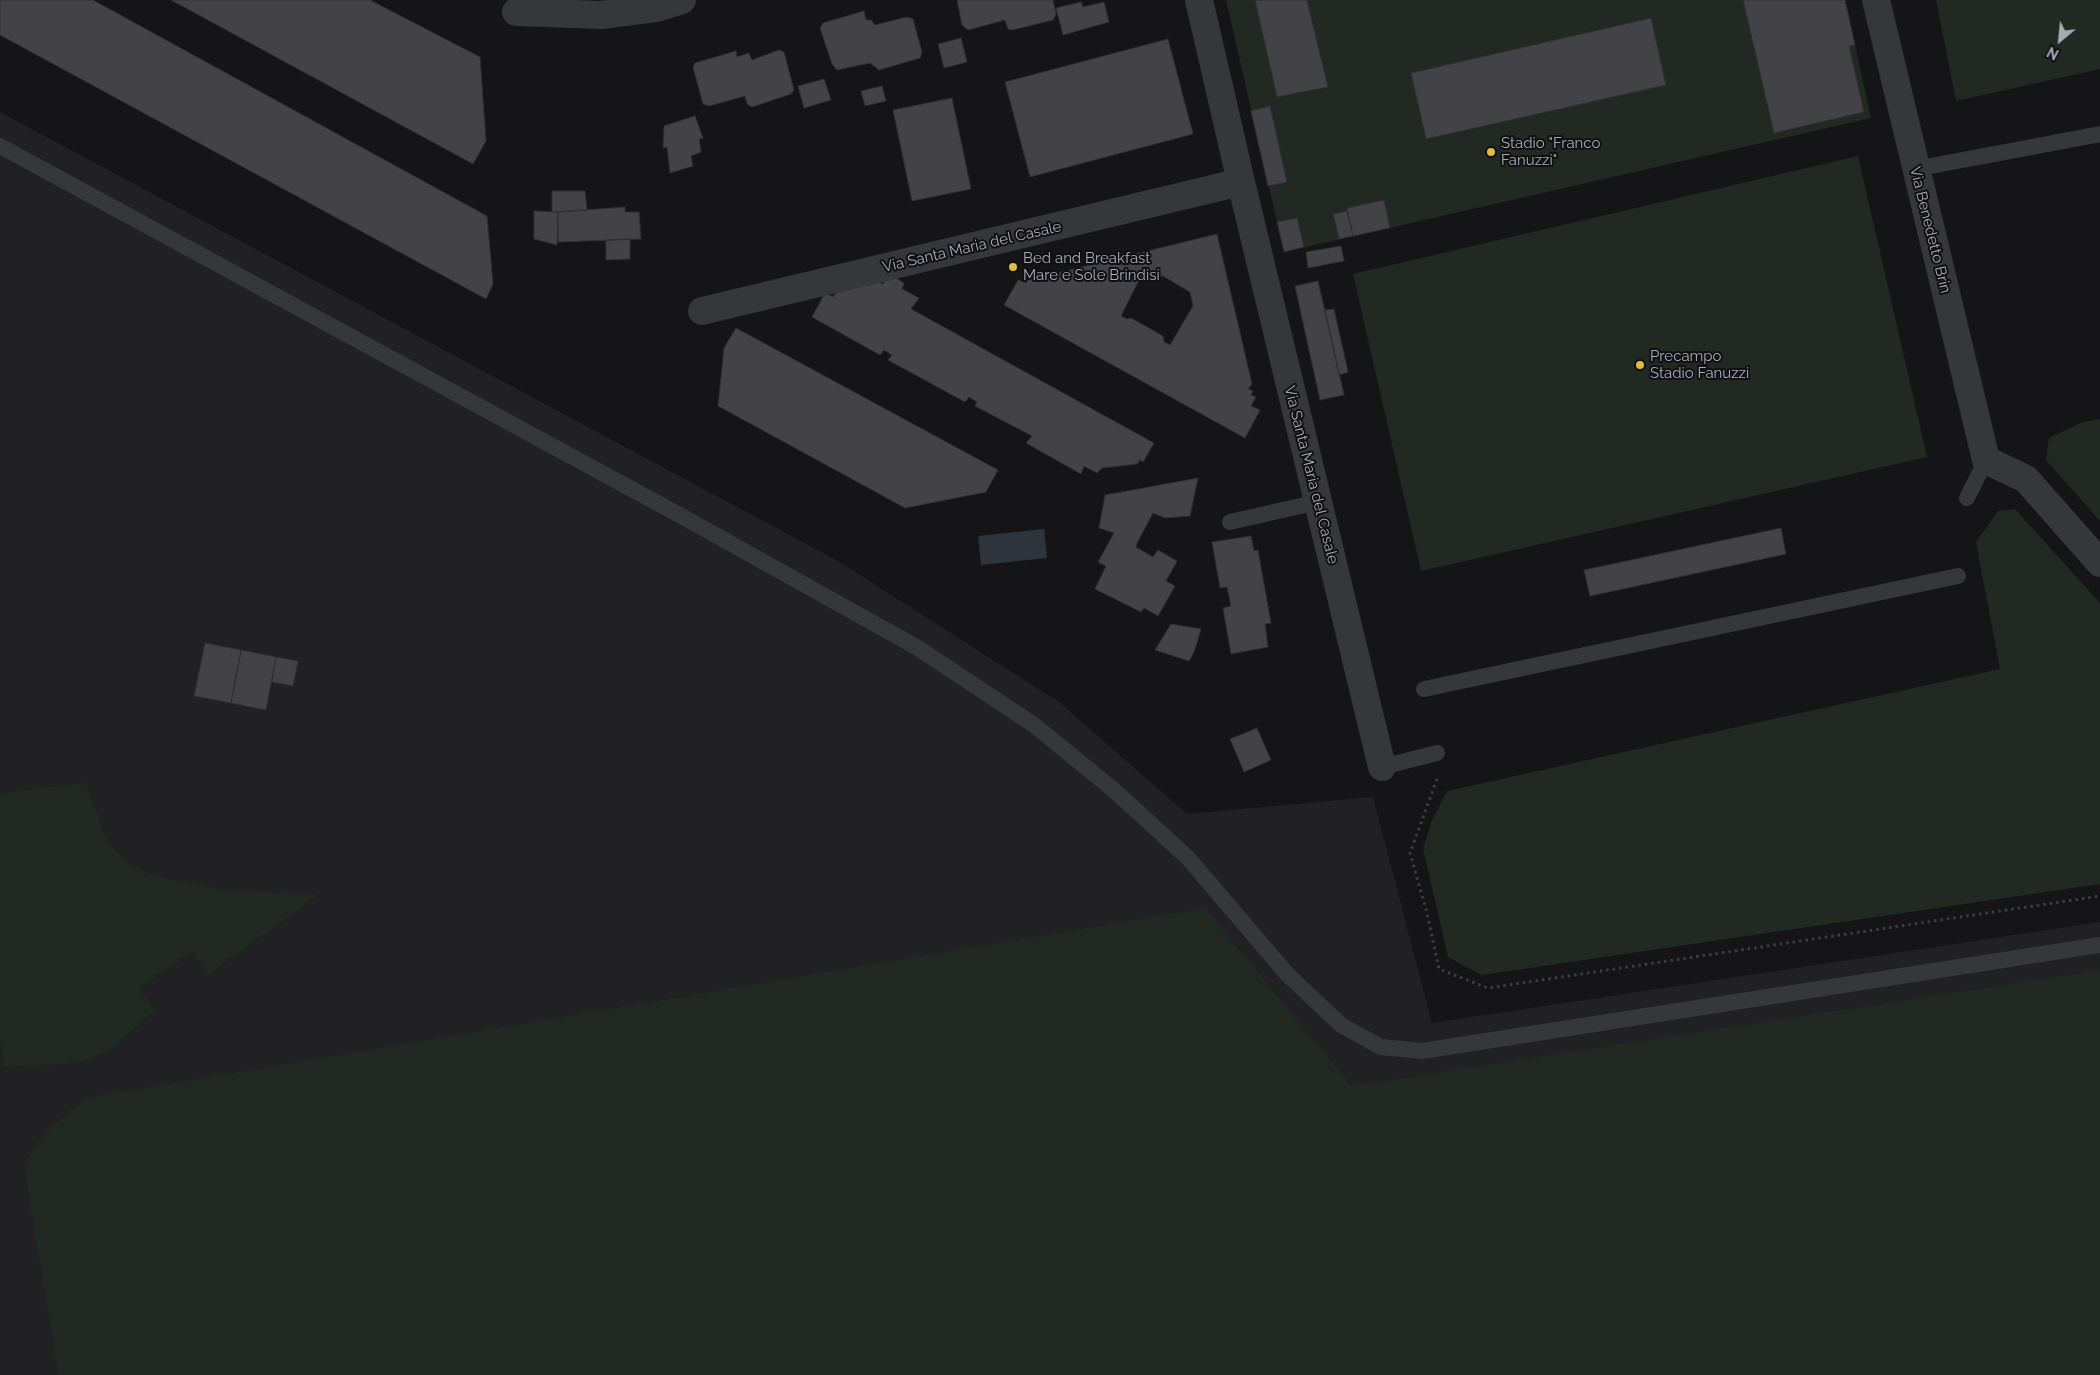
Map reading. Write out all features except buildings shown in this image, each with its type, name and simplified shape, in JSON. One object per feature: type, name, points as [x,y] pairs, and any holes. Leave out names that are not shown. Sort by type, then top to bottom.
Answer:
[{"type":"street","points":[[516,12],[601,15],[656,8],[682,0]]},
{"type":"street","name":"Via Santa Maria del Casale","points":[[1199,0],[1382,767]]},
{"type":"street","name":"Via Benedetto Brin","points":[[1876,0],[1986,460]]},
{"type":"street","name":"Via Santa Maria del Casale","points":[[702,311],[1241,182]]},
{"type":"street","points":[[1986,460],[2026,479],[2100,563]]},
{"type":"lane","points":[[1916,169],[2100,134]]},
{"type":"lane","points":[[0,146],[677,514],[918,648],[1034,725],[1115,792],[1188,858],[1294,981],[1341,1025],[1381,1047],[1422,1051],[2100,945]]},
{"type":"lane","points":[[1967,498],[1986,460]]},
{"type":"lane","points":[[1230,522],[1318,502]]},
{"type":"lane","points":[[1424,689],[1958,576]]},
{"type":"lane","points":[[1382,767],[1437,753]]},
{"type":"path","points":[[1438,776],[1410,853],[1427,913],[1439,969],[1488,988],[2100,896]]},
{"type":"shaded area","name":"Stadio \"Franco Fanuzzi\"","points":[[1226,0],[1845,0],[1871,118],[1284,252]]},
{"type":"shaded area","points":[[1936,0],[2100,0],[2100,69],[1956,101]]},
{"type":"shaded area","points":[[0,112],[838,561],[1059,702],[1187,814],[1373,797],[1432,1023],[2100,922],[2100,1375],[0,1375]]},
{"type":"shaded area","name":"Precampo Stadio Fanuzzi","points":[[1858,156],[1927,457],[1421,571],[1353,274]]},
{"type":"shaded area","points":[[2100,419],[2100,521],[2046,460],[2049,438],[2083,422]]},
{"type":"shaded area","points":[[2015,509],[2100,603],[2100,884],[1482,975],[1448,957],[1423,848],[1432,821],[1447,791],[2000,669],[1976,542],[1998,511]]},
{"type":"shaded area","points":[[1044,529],[1047,558],[981,565],[978,536]]},
{"type":"shaded area","points":[[86,783],[105,838],[127,863],[156,877],[219,889],[317,895],[208,975],[193,951],[138,988],[154,1011],[105,1053],[92,1059],[63,1064],[4,1067],[0,1041],[0,793]]},
{"type":"shaded area","points":[[1205,908],[1351,1086],[2100,970],[2100,1375],[58,1375],[24,1165],[47,1131],[86,1098]]},
{"type":"place","name":"Stadio \"Franco Fanuzzi\"","points":[[1491,152]]},
{"type":"place","name":"Bed and Breakfast Mare e Sole Brindisi","points":[[1013,267]]},
{"type":"place","name":"Precampo Stadio Fanuzzi","points":[[1640,365]]}]
